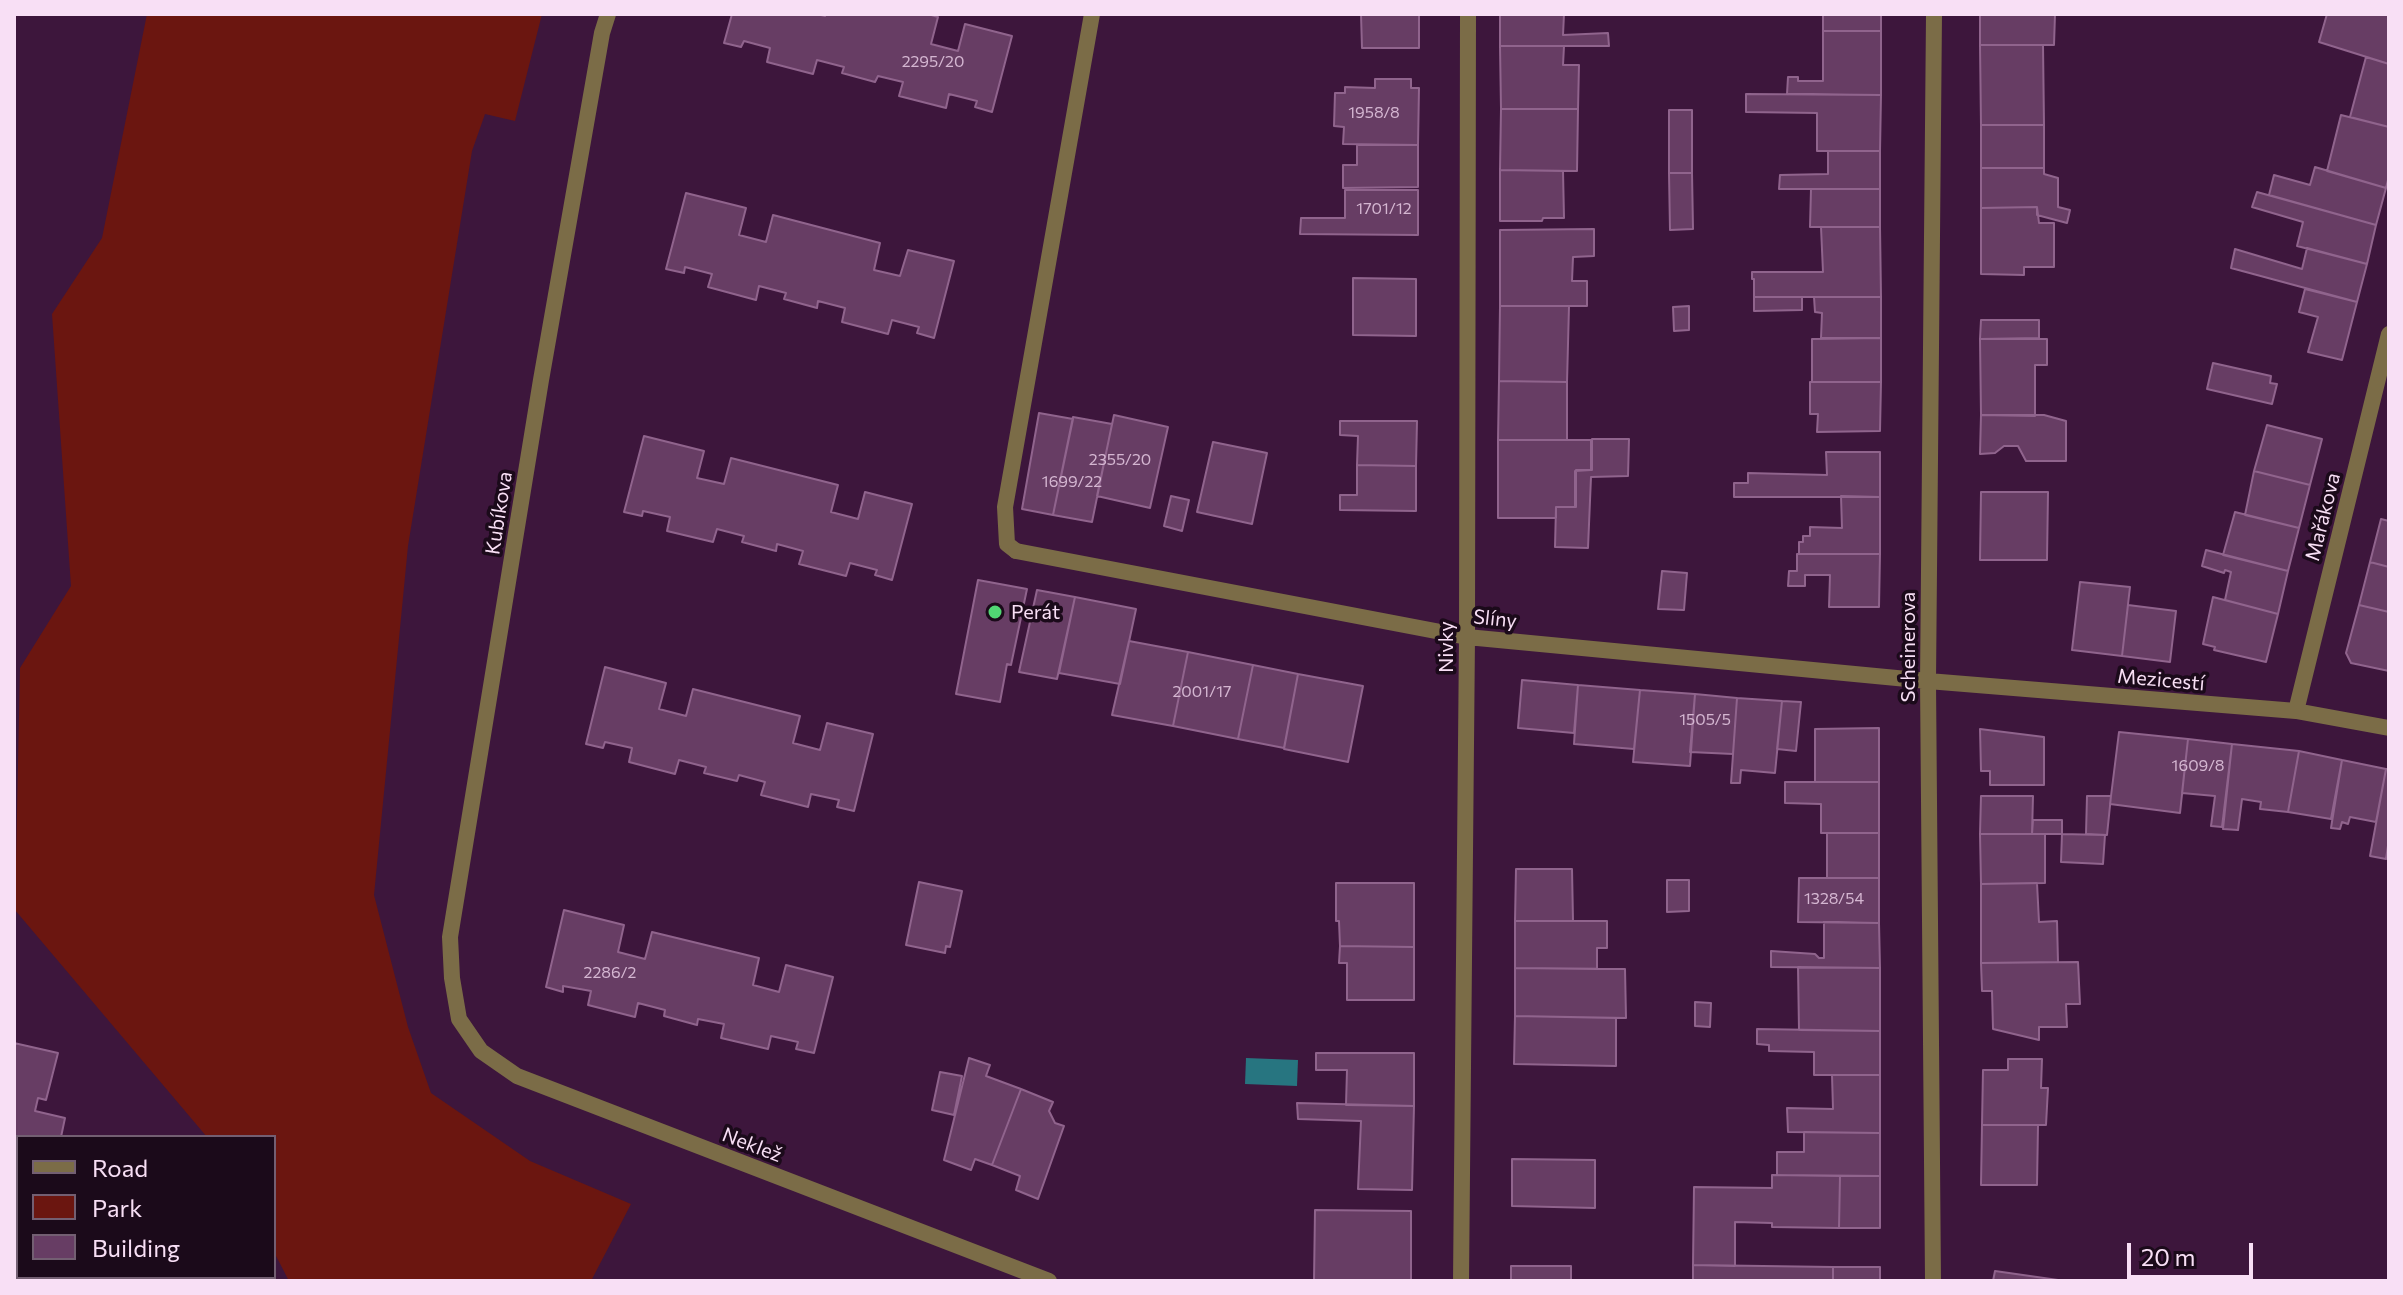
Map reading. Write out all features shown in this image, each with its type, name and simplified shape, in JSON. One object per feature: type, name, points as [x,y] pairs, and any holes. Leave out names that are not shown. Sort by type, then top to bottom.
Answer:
[{"type":"street","name":"Kubíkova","points":[[459,1019],[452,978],[450,937],[544,365],[602,33],[608,14]]},
{"type":"street","name":"Slíny","points":[[1092,14],[1005,507],[1007,544],[1016,551],[1467,637],[1928,681]]},
{"type":"street","name":"Nivky","points":[[1461,1281],[1467,637],[1468,14]]},
{"type":"street","name":"Scheinerova","points":[[1933,1281],[1928,681],[1934,14]]},
{"type":"street","name":"Mařákova","points":[[2296,711],[2389,334]]},
{"type":"street","name":"Mezicestí","points":[[1928,681],[2296,711],[2389,728]]},
{"type":"street","name":"Neklež","points":[[459,1019],[481,1051],[517,1076],[1049,1281]]},
{"type":"green space","points":[[147,14],[542,14],[515,121],[485,114],[472,151],[408,546],[374,895],[408,1027],[431,1093],[530,1161],[631,1204],[591,1281],[289,1281],[276,1256],[276,1135],[205,1135],[15,910],[20,668],[71,586],[52,314],[102,238]]},
{"type":"shaded area","points":[[1246,1058],[1298,1060],[1297,1086],[1245,1084]]},
{"type":"building","points":[[732,14],[928,14],[938,17],[931,44],[958,51],[965,24],[1012,36],[992,112],[975,107],[977,101],[949,94],[946,108],[899,96],[903,82],[878,76],[875,82],[842,73],[844,67],[817,60],[813,74],[767,62],[770,48],[744,41],[741,47],[724,43]]},
{"type":"building","points":[[1361,14],[1419,14],[1419,48],[1362,48]]},
{"type":"building","points":[[1500,14],[1564,14],[1563,35],[1608,33],[1609,46],[1500,46]]},
{"type":"building","points":[[1823,14],[1881,14],[1881,31],[1823,31]]},
{"type":"building","points":[[1980,14],[2055,14],[2054,45],[1980,45]]},
{"type":"building","points":[[2327,14],[2389,14],[2389,64],[2319,42]]},
{"type":"building","points":[[1823,31],[1881,31],[1881,95],[1787,94],[1788,77],[1798,77],[1798,81],[1823,81]]},
{"type":"building","points":[[1980,45],[2043,45],[2044,125],[1981,125]]},
{"type":"building","points":[[1500,46],[1564,46],[1563,65],[1579,65],[1578,109],[1501,109]]},
{"type":"building","points":[[2366,57],[2389,64],[2389,127],[2350,117]]},
{"type":"building","points":[[1375,79],[1411,79],[1411,88],[1419,88],[1418,145],[1343,144],[1344,127],[1334,126],[1335,93],[1345,93],[1345,87],[1375,88]]},
{"type":"building","points":[[1746,94],[1881,95],[1880,151],[1817,151],[1817,113],[1746,112]]},
{"type":"building","points":[[1501,109],[1578,109],[1577,171],[1500,170]]},
{"type":"building","points":[[1669,110],[1692,110],[1692,173],[1669,173]]},
{"type":"building","points":[[2341,115],[2389,127],[2389,176],[2386,188],[2327,171]]},
{"type":"building","points":[[1981,125],[2044,125],[2044,168],[1981,168]]},
{"type":"building","points":[[1357,145],[1418,145],[1418,187],[1343,188],[1343,165],[1357,165]]},
{"type":"building","points":[[1828,151],[1880,151],[1880,189],[1779,189],[1780,175],[1828,174]]},
{"type":"building","points":[[2315,167],[2386,188],[2376,225],[2269,195],[2274,175],[2310,185]]},
{"type":"building","points":[[1981,168],[2044,168],[2044,174],[2058,178],[2058,207],[2070,210],[2067,223],[2037,215],[2037,207],[1981,208]]},
{"type":"building","points":[[1500,170],[1563,171],[1564,218],[1500,221]]},
{"type":"building","points":[[1669,173],[1692,173],[1693,229],[1670,230]]},
{"type":"building","points":[[1811,189],[1880,189],[1880,227],[1810,227]]},
{"type":"building","points":[[1345,190],[1418,190],[1418,235],[1300,234],[1301,218],[1345,218]]},
{"type":"building","points":[[2257,192],[2376,225],[2367,264],[2297,246],[2303,222],[2252,207]]},
{"type":"building","points":[[686,193],[746,208],[739,235],[766,242],[773,215],[880,243],[874,270],[900,276],[908,250],[954,261],[934,338],[917,333],[919,327],[892,320],[888,334],[842,322],[845,308],[818,301],[817,308],[784,299],[786,293],[759,286],[756,300],[708,287],[712,274],[685,267],[684,273],[666,269]]},
{"type":"building","points":[[2037,207],[2039,223],[2054,223],[2054,267],[2024,267],[2024,275],[1981,274],[1981,208]]},
{"type":"building","points":[[1821,227],[1880,227],[1881,297],[1754,297],[1752,272],[1823,272]]},
{"type":"building","points":[[1594,229],[1594,256],[1573,257],[1572,281],[1587,281],[1587,306],[1500,306],[1500,230]]},
{"type":"building","points":[[2307,248],[2367,264],[2357,302],[2231,268],[2235,249],[2302,269]]},
{"type":"building","points":[[1353,278],[1416,279],[1416,336],[1353,335]]},
{"type":"building","points":[[2305,289],[2357,302],[2342,360],[2308,352],[2318,317],[2299,312]]},
{"type":"building","points":[[1754,297],[1802,297],[1802,310],[1754,311]]},
{"type":"building","points":[[1814,297],[1881,297],[1881,338],[1821,338],[1822,313],[1815,312]]},
{"type":"building","points":[[1500,306],[1569,306],[1567,382],[1499,381]]},
{"type":"building","points":[[1689,306],[1689,330],[1674,331],[1673,307]]},
{"type":"building","points":[[1981,320],[2039,320],[2039,338],[1980,339]]},
{"type":"building","points":[[1881,338],[1881,382],[1812,382],[1812,339]]},
{"type":"building","points":[[1980,339],[2047,339],[2047,365],[2035,365],[2035,416],[1981,415]]},
{"type":"building","points":[[2213,363],[2271,376],[2270,383],[2277,384],[2272,404],[2207,389]]},
{"type":"building","points":[[1499,381],[1567,382],[1567,440],[1498,440]]},
{"type":"building","points":[[1810,382],[1881,382],[1880,431],[1817,432],[1818,414],[1810,414]]},
{"type":"building","points":[[1039,413],[1073,419],[1053,515],[1022,509]]},
{"type":"building","points":[[1114,415],[1168,427],[1150,508],[1097,496]]},
{"type":"building","points":[[1981,415],[2044,415],[2066,421],[2066,461],[2026,461],[2018,446],[2004,446],[1995,453],[1980,454]]},
{"type":"building","points":[[1073,417],[1112,424],[1092,522],[1053,515]]},
{"type":"building","points":[[1340,421],[1417,421],[1416,466],[1357,465],[1358,436],[1340,435]]},
{"type":"building","points":[[2267,425],[2322,439],[2310,485],[2254,471]]},
{"type":"building","points":[[644,436],[704,451],[697,478],[724,484],[731,458],[838,485],[831,512],[858,519],[865,492],[912,504],[892,580],[875,575],[877,570],[850,563],[846,576],[799,564],[803,551],[777,544],[776,551],[742,542],[744,536],[717,529],[713,542],[667,531],[670,517],[643,511],[642,516],[624,512]]},
{"type":"building","points":[[1592,439],[1629,439],[1628,476],[1591,477],[1588,548],[1555,547],[1556,507],[1576,507],[1576,470],[1592,470]]},
{"type":"building","points":[[1498,440],[1591,440],[1591,470],[1575,471],[1575,507],[1556,507],[1556,518],[1498,518]]},
{"type":"building","points":[[1213,442],[1267,453],[1252,524],[1197,512]]},
{"type":"building","points":[[1826,452],[1880,452],[1880,497],[1734,497],[1734,483],[1748,483],[1748,473],[1827,475]]},
{"type":"building","points":[[1357,465],[1416,466],[1416,511],[1340,510],[1340,495],[1357,495]]},
{"type":"building","points":[[2254,471],[2310,485],[2299,528],[2245,515]]},
{"type":"building","points":[[1981,492],[2048,492],[2047,560],[1980,560]]},
{"type":"building","points":[[1171,496],[1189,500],[1182,531],[1164,526]]},
{"type":"building","points":[[1841,496],[1880,497],[1880,554],[1799,554],[1799,542],[1803,542],[1803,536],[1810,536],[1810,527],[1842,528]]},
{"type":"building","points":[[2235,512],[2299,528],[2288,571],[2223,555]]},
{"type":"building","points":[[2381,519],[2389,521],[2389,567],[2370,562]]},
{"type":"building","points":[[2206,550],[2288,571],[2278,614],[2225,600],[2231,572],[2202,566]]},
{"type":"building","points":[[1797,554],[1880,554],[1879,607],[1829,607],[1830,575],[1805,575],[1805,586],[1788,586],[1789,571],[1797,571]]},
{"type":"building","points":[[2370,562],[2389,567],[2389,612],[2359,605]]},
{"type":"building","points":[[1662,571],[1687,573],[1684,610],[1658,609]]},
{"type":"building","points":[[978,580],[1027,589],[1000,702],[956,694]]},
{"type":"building","points":[[2080,582],[2130,587],[2122,656],[2072,650]]},
{"type":"building","points":[[1037,590],[1075,597],[1057,679],[1019,672]]},
{"type":"building","points":[[1075,597],[1136,609],[1120,684],[1059,673]]},
{"type":"building","points":[[2213,597],[2278,614],[2266,662],[2214,650],[2215,647],[2203,644]]},
{"type":"building","points":[[2128,605],[2176,611],[2170,662],[2122,656]]},
{"type":"building","points":[[2359,605],[2389,612],[2389,671],[2351,663],[2346,653]]},
{"type":"building","points":[[1129,641],[1188,652],[1173,726],[1112,715]]},
{"type":"building","points":[[1188,652],[1253,665],[1238,739],[1173,726]]},
{"type":"building","points":[[1253,665],[1298,674],[1284,748],[1238,739]]},
{"type":"building","points":[[605,667],[666,683],[659,709],[686,716],[693,689],[800,716],[793,743],[820,750],[827,723],[873,734],[854,811],[837,807],[839,800],[811,794],[808,807],[761,795],[765,782],[739,775],[737,781],[704,773],[706,767],[679,760],[675,774],[629,762],[632,748],[605,742],[603,748],[586,744]]},
{"type":"building","points":[[1298,674],[1363,686],[1348,762],[1284,749]]},
{"type":"building","points":[[1522,680],[1578,685],[1574,733],[1518,728]]},
{"type":"building","points":[[1578,685],[1640,690],[1634,749],[1574,744]]},
{"type":"building","points":[[1640,690],[1695,694],[1690,766],[1633,762]]},
{"type":"building","points":[[1695,694],[1737,698],[1733,754],[1690,752]]},
{"type":"building","points":[[1737,698],[1782,701],[1775,773],[1741,770],[1740,783],[1731,783]]},
{"type":"building","points":[[1782,701],[1801,702],[1796,751],[1777,749]]},
{"type":"building","points":[[1879,728],[1879,782],[1815,782],[1815,729]]},
{"type":"building","points":[[1980,729],[2044,737],[2044,785],[1990,785],[1990,771],[1981,771]]},
{"type":"building","points":[[2119,732],[2188,739],[2180,813],[2110,804]]},
{"type":"building","points":[[2188,739],[2232,744],[2222,827],[2211,826],[2215,796],[2182,793]]},
{"type":"building","points":[[2232,744],[2299,751],[2288,812],[2260,809],[2261,802],[2242,799],[2238,830],[2223,829]]},
{"type":"building","points":[[2299,751],[2342,760],[2331,819],[2288,812]]},
{"type":"building","points":[[2342,760],[2386,769],[2376,822],[2350,817],[2348,824],[2342,822],[2340,829],[2331,828]]},
{"type":"building","points":[[2386,769],[2389,769],[2389,839],[2386,859],[2370,856]]},
{"type":"building","points":[[1785,782],[1879,782],[1879,833],[1821,833],[1821,804],[1785,803]]},
{"type":"building","points":[[1981,796],[2033,796],[2032,834],[1980,834]]},
{"type":"building","points":[[2087,796],[2111,796],[2107,835],[2086,834]]},
{"type":"building","points":[[2033,820],[2062,820],[2062,834],[2032,834]]},
{"type":"building","points":[[1827,833],[1879,833],[1879,878],[1827,878]]},
{"type":"building","points":[[1980,834],[2045,834],[2045,883],[1981,884]]},
{"type":"building","points":[[2062,834],[2105,835],[2103,864],[2061,862]]},
{"type":"building","points":[[1516,869],[1572,869],[1573,921],[1515,921]]},
{"type":"building","points":[[1799,878],[1879,878],[1879,923],[1798,922]]},
{"type":"building","points":[[1667,880],[1689,880],[1689,911],[1667,912]]},
{"type":"building","points":[[919,882],[962,891],[950,947],[946,946],[945,953],[906,945]]},
{"type":"building","points":[[1336,883],[1414,883],[1414,947],[1340,946],[1339,921],[1336,921]]},
{"type":"building","points":[[2037,883],[2039,922],[2057,921],[2058,962],[1981,963],[1981,884]]},
{"type":"building","points":[[564,910],[624,925],[618,952],[645,959],[652,932],[759,958],[753,985],[779,992],[786,965],[833,977],[814,1053],[796,1049],[798,1042],[771,1036],[768,1049],[721,1038],[724,1024],[698,1019],[697,1025],[664,1016],[665,1010],[638,1003],[635,1017],[588,1005],[591,991],[563,986],[563,992],[546,987]]},
{"type":"building","points":[[1515,921],[1607,921],[1607,948],[1597,948],[1597,969],[1515,968]]},
{"type":"building","points":[[1824,922],[1879,923],[1880,968],[1771,967],[1771,951],[1815,954],[1824,958]]},
{"type":"building","points":[[1340,946],[1414,947],[1414,1000],[1347,1000],[1347,963],[1339,963]]},
{"type":"building","points":[[2078,962],[2080,1004],[2066,1004],[2067,1027],[2039,1027],[2039,1040],[1993,1029],[1992,991],[1982,991],[1981,963]]},
{"type":"building","points":[[1798,967],[1880,968],[1880,1031],[1799,1030]]},
{"type":"building","points":[[1515,968],[1625,969],[1626,1018],[1515,1016]]},
{"type":"building","points":[[1695,1002],[1711,1003],[1710,1027],[1695,1026]]},
{"type":"building","points":[[1515,1016],[1616,1018],[1616,1066],[1514,1064]]},
{"type":"building","points":[[1757,1029],[1880,1031],[1880,1075],[1814,1075],[1814,1052],[1769,1051],[1769,1045],[1757,1044]]},
{"type":"building","points":[[14,1043],[58,1053],[46,1100],[38,1098],[35,1111],[65,1118],[61,1135],[16,1135],[14,1155]]},
{"type":"building","points":[[1316,1053],[1414,1053],[1414,1106],[1346,1105],[1347,1070],[1316,1070]]},
{"type":"building","points":[[969,1058],[990,1065],[986,1076],[1021,1089],[992,1165],[975,1159],[971,1170],[944,1160]]},
{"type":"building","points":[[2008,1059],[2042,1059],[2041,1088],[2048,1088],[2046,1125],[1982,1125],[1983,1070],[2008,1070]]},
{"type":"building","points":[[940,1072],[962,1076],[954,1115],[932,1110]]},
{"type":"building","points":[[1832,1075],[1880,1075],[1880,1133],[1788,1132],[1787,1108],[1833,1109]]},
{"type":"building","points":[[1021,1089],[1053,1102],[1049,1111],[1055,1123],[1064,1126],[1038,1199],[1016,1190],[1020,1176],[992,1165]]},
{"type":"building","points":[[1297,1103],[1414,1106],[1412,1190],[1358,1189],[1361,1121],[1298,1119]]},
{"type":"building","points":[[1982,1125],[2038,1125],[2037,1185],[1981,1185]]},
{"type":"building","points":[[1804,1132],[1880,1133],[1880,1176],[1777,1175],[1777,1152],[1804,1152]]},
{"type":"building","points":[[1512,1159],[1595,1160],[1595,1208],[1512,1206]]},
{"type":"building","points":[[1772,1175],[1840,1176],[1839,1228],[1772,1227],[1772,1223],[1735,1222],[1735,1266],[1693,1265],[1694,1187],[1772,1188]]},
{"type":"building","points":[[1840,1176],[1880,1176],[1880,1228],[1839,1228]]},
{"type":"building","points":[[1315,1210],[1411,1211],[1411,1281],[1314,1281]]},
{"type":"building","points":[[1693,1265],[1833,1267],[1833,1281],[1693,1281]]},
{"type":"building","points":[[1511,1266],[1571,1266],[1571,1281],[1511,1281]]},
{"type":"building","points":[[1833,1267],[1880,1267],[1880,1281],[1833,1281]]},
{"type":"building","points":[[1995,1271],[2058,1280],[2058,1281],[1993,1281]]},
{"type":"place","name":"Perát","points":[[995,612]]}]
